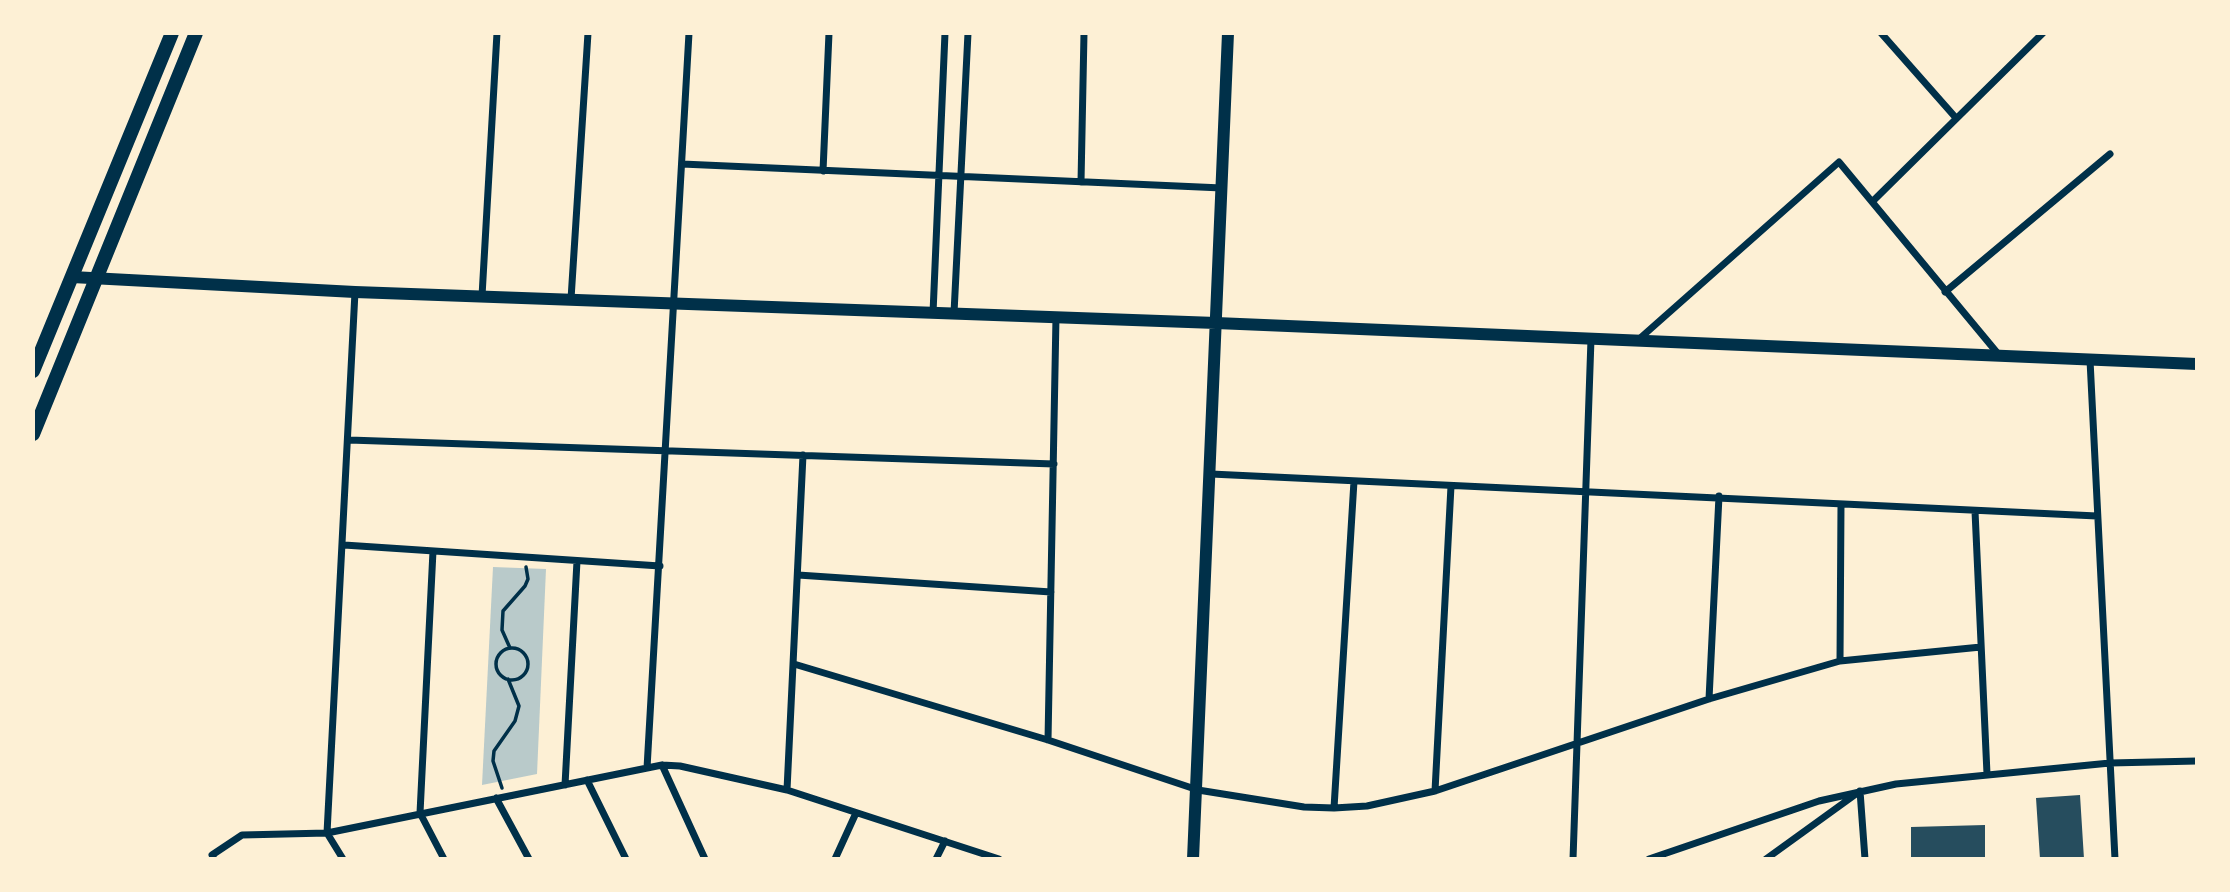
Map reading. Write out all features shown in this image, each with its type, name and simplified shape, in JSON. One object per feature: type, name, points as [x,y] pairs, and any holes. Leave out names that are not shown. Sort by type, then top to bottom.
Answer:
[{"type":"main road","points":[[33,371],[172,33]]},
{"type":"main road","points":[[33,433],[195,33]]},
{"type":"street","points":[[482,296],[497,33]]},
{"type":"street","points":[[571,299],[589,33]]},
{"type":"street","points":[[647,768],[689,33]]},
{"type":"street","points":[[823,171],[829,33]]},
{"type":"street","points":[[933,313],[946,33]]},
{"type":"street","points":[[954,313],[968,33]]},
{"type":"street","points":[[1081,182],[1084,33]]},
{"type":"street","points":[[1193,859],[1228,33]]},
{"type":"street","points":[[1881,33],[1956,118]]},
{"type":"street","points":[[1873,201],[2043,33]]},
{"type":"street","points":[[1945,292],[2110,154]]},
{"type":"street","points":[[1638,341],[1839,162],[1999,356]]},
{"type":"street","points":[[682,164],[1222,188]]},
{"type":"street","points":[[72,277],[355,292],[1216,323],[2197,364]]},
{"type":"street","points":[[343,859],[327,833],[355,292]]},
{"type":"street","points":[[1048,740],[1056,317]]},
{"type":"street","points":[[1573,859],[1591,339]]},
{"type":"street","points":[[2090,360],[2115,859]]},
{"type":"street","points":[[349,440],[1054,464]]},
{"type":"street","points":[[787,790],[803,455]]},
{"type":"street","points":[[1210,474],[2097,516]]},
{"type":"street","points":[[1334,808],[1354,481]]},
{"type":"street","points":[[1435,791],[1451,486]]},
{"type":"street","points":[[1709,699],[1719,496]]},
{"type":"street","points":[[1840,662],[1841,504]]},
{"type":"street","points":[[1975,511],[1987,774]]},
{"type":"street","points":[[344,545],[660,566]]},
{"type":"street","points":[[433,551],[420,813],[444,859]]},
{"type":"street","points":[[565,785],[576,561]]},
{"type":"street","points":[[798,575],[1051,592]]},
{"type":"street","points":[[794,664],[1048,740],[1198,790],[1304,807],[1334,808],[1367,806],[1435,791],[1709,699],[1840,662],[1981,647]]},
{"type":"street","points":[[1649,859],[1819,801],[1896,784],[2110,763],[2197,761]]},
{"type":"street","points":[[213,857],[242,835],[327,833],[663,765],[680,766],[787,790],[999,859]]},
{"type":"street","points":[[663,765],[705,859]]},
{"type":"street","points":[[587,780],[626,859]]},
{"type":"street","points":[[1766,859],[1860,792]]},
{"type":"street","points":[[1860,792],[1865,859]]},
{"type":"street","points":[[496,798],[529,859]]},
{"type":"street","points":[[835,859],[856,813]]},
{"type":"street","points":[[936,859],[945,841]]},
{"type":"path","points":[[510,648],[502,630],[502,621],[508,604],[528,579],[521,557]]},
{"type":"path","points":[[505,796],[493,761],[498,743],[518,713],[518,698],[508,679],[498,672],[496,662],[501,652],[510,648],[520,650],[528,664],[521,677],[508,679]]},
{"type":"shaded area","points":[[493,567],[546,569],[537,774],[482,785]]},
{"type":"building","points":[[2080,795],[2084,859],[2040,859],[2036,798]]},
{"type":"building","points":[[1985,825],[1985,859],[1911,859],[1911,827]]}]
